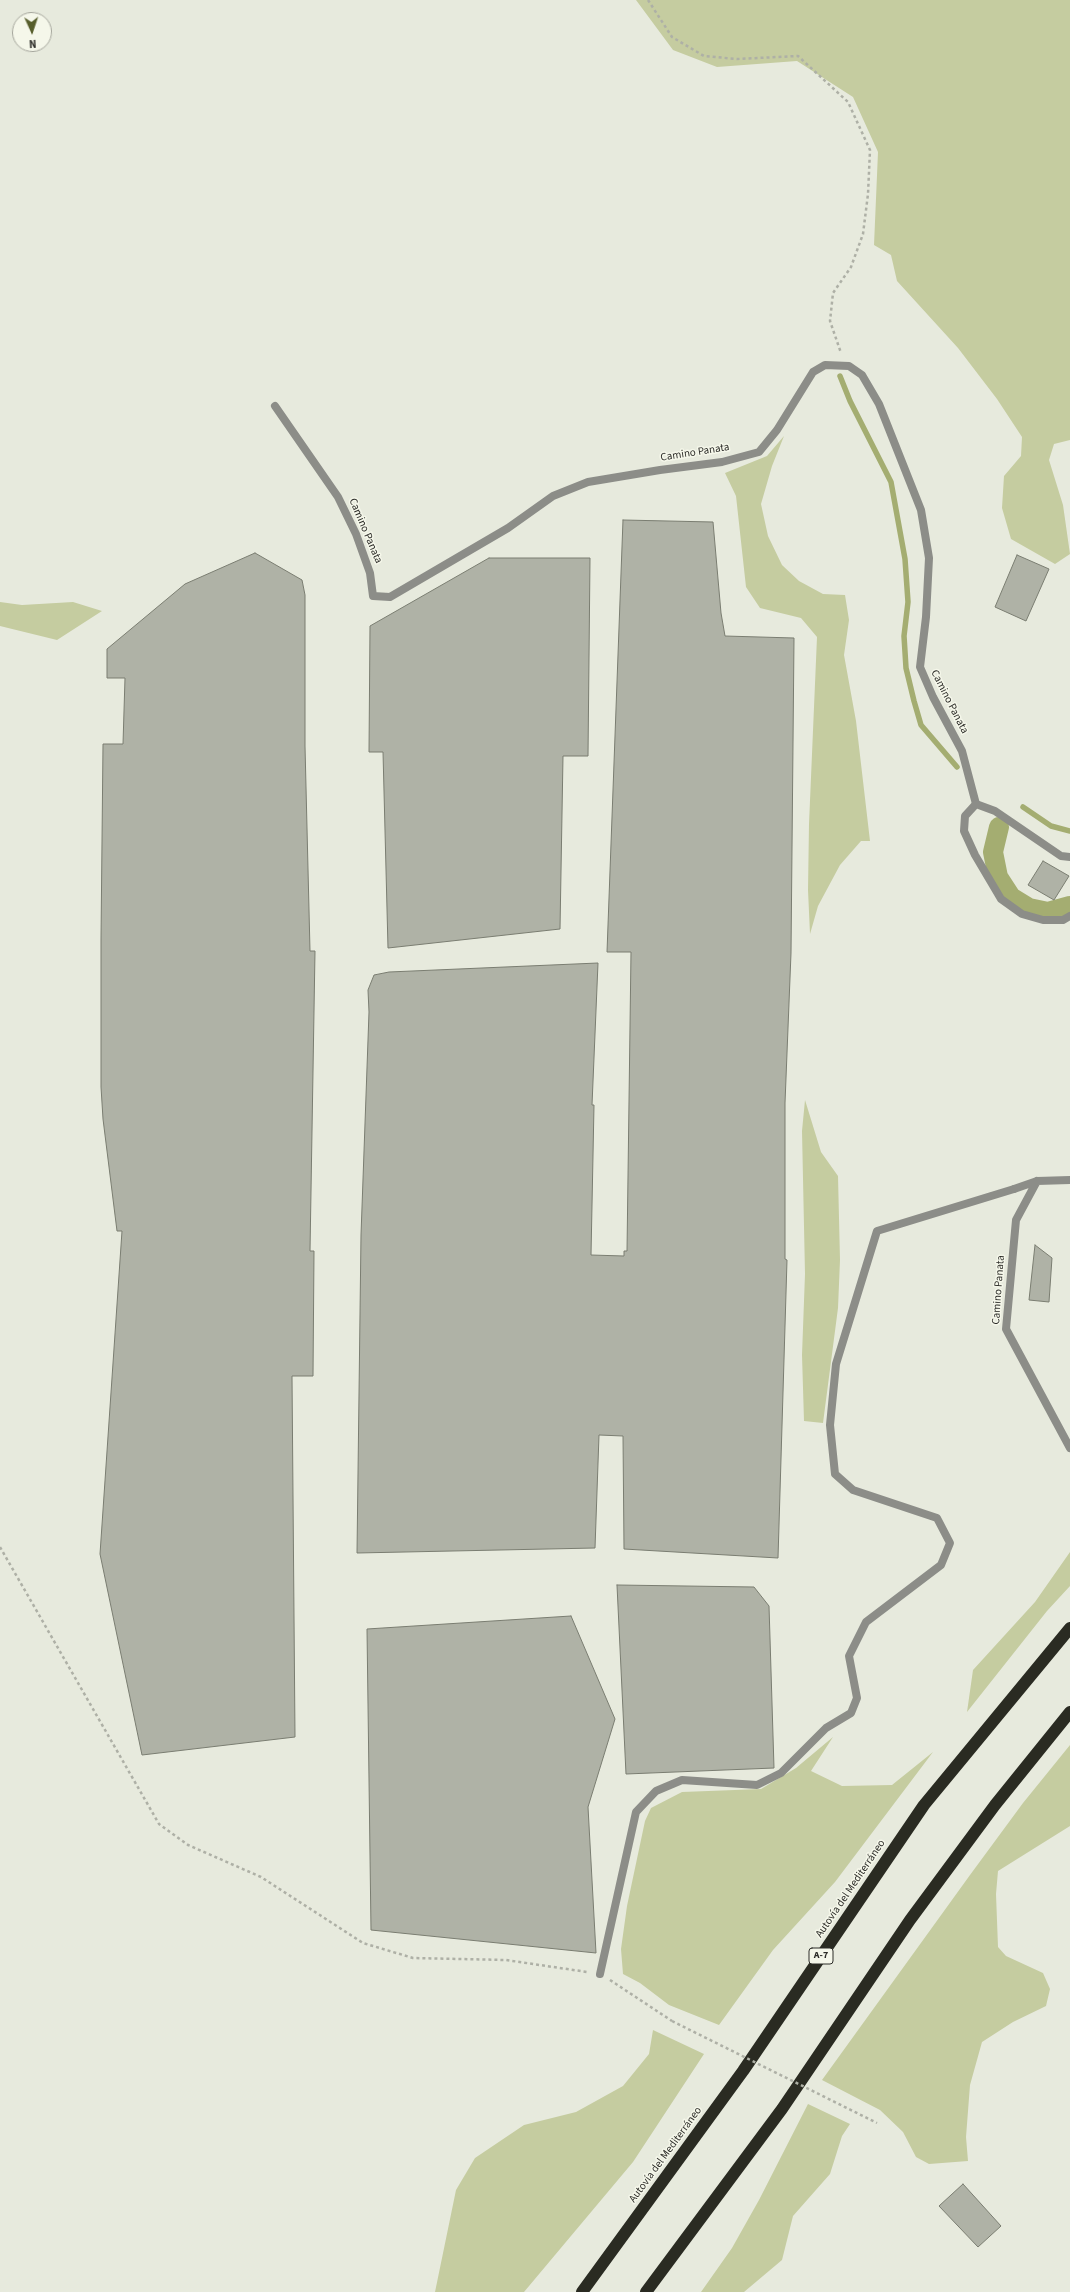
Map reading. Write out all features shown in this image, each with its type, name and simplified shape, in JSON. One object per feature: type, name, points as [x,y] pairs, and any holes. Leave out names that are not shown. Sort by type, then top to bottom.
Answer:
[{"type":"highway","name":"Autovía del Mediterráneo","points":[[582,2292],[748,2064],[924,1804],[1070,1628]]},
{"type":"highway","points":[[646,2292],[791,2096],[910,1920],[996,1805],[1070,1712]]},
{"type":"street","name":"Camino Panata","points":[[275,406],[338,497],[356,534],[370,573],[373,596],[390,597],[508,528],[553,496],[588,482],[660,470],[722,462],[759,452],[776,430],[813,372],[825,365],[849,366],[862,375],[879,404],[921,510],[929,558],[926,617],[920,667],[933,697],[962,751],[976,804]]},
{"type":"street","points":[[1070,857],[1060,856],[995,811],[976,804],[965,816],[964,830],[974,855],[1001,899],[1022,914],[1043,920],[1063,920],[1070,916]]},
{"type":"street","points":[[600,1974],[636,1812],[656,1791],[682,1780],[757,1785],[782,1773],[826,1728],[851,1713],[856,1698],[849,1656],[866,1622],[940,1565],[950,1543],[937,1518],[853,1490],[836,1474],[830,1425],[836,1364],[877,1231],[1037,1181],[1070,1180]]},
{"type":"street","name":"Camino Panata","points":[[1037,1181],[1016,1220],[1006,1329],[1070,1448]]},
{"type":"path","points":[[648,0],[672,37],[704,56],[737,59],[798,56],[848,102],[870,150],[868,194],[863,234],[851,267],[833,293],[830,321],[837,346],[849,366]]},
{"type":"path","points":[[0,1547],[159,1824],[188,1845],[260,1877],[364,1943],[413,1958],[506,1960],[600,1974],[672,2021],[877,2123]]},
{"type":"green space","points":[[636,0],[1070,0],[1070,440],[1054,444],[1049,460],[1063,505],[1070,554],[1055,564],[1011,539],[1002,508],[1004,476],[1021,456],[1022,437],[997,399],[958,348],[897,281],[891,255],[874,245],[878,152],[853,97],[797,61],[717,67],[673,50]]},
{"type":"green space","points":[[784,436],[772,466],[761,504],[768,536],[782,565],[799,581],[823,594],[845,595],[849,620],[844,655],[856,721],[870,841],[861,841],[840,865],[818,906],[810,934],[808,890],[809,824],[817,637],[801,618],[760,608],[746,587],[736,496],[725,473],[767,456]]},
{"type":"green space","points":[[0,602],[22,605],[73,602],[102,611],[57,640],[0,626]]},
{"type":"green space","points":[[805,1100],[821,1152],[838,1176],[840,1260],[838,1308],[823,1423],[804,1421],[802,1355],[805,1274],[802,1131]]},
{"type":"green space","points":[[1070,1552],[1070,1586],[1047,1611],[967,1712],[973,1670],[1035,1602]]},
{"type":"green space","points":[[833,1737],[811,1771],[842,1786],[892,1785],[933,1752],[835,1882],[773,1950],[719,2025],[669,2005],[640,1983],[623,1974],[621,1949],[627,1906],[645,1821],[651,1808],[682,1792],[761,1789],[796,1768]]},
{"type":"green space","points":[[1070,1745],[1070,1826],[998,1871],[996,1894],[998,1947],[1006,1956],[1043,1973],[1050,1989],[1046,2006],[1013,2022],[982,2042],[970,2085],[966,2137],[968,2161],[929,2164],[916,2157],[903,2132],[880,2110],[822,2080],[1023,1803]]},
{"type":"green space","points":[[653,2030],[704,2054],[633,2162],[524,2292],[435,2292],[456,2190],[475,2158],[524,2125],[576,2112],[623,2086],[649,2054]]},
{"type":"green space","points":[[808,2104],[850,2124],[842,2136],[830,2174],[793,2216],[782,2260],[744,2292],[701,2292],[732,2248],[759,2200]]},
{"type":"building","points":[[623,520],[713,522],[721,613],[725,636],[794,638],[791,953],[785,1103],[785,1259],[787,1260],[778,1558],[624,1549],[623,1436],[599,1435],[595,1548],[357,1553],[361,1235],[369,1012],[368,990],[374,975],[389,972],[598,963],[592,1105],[594,1105],[591,1255],[624,1256],[624,1251],[627,1251],[631,952],[607,952]]},
{"type":"building","points":[[255,553],[302,580],[305,595],[305,746],[310,951],[315,951],[310,1251],[314,1251],[313,1376],[292,1376],[295,1737],[142,1755],[100,1554],[122,1231],[117,1231],[103,1119],[101,1087],[103,744],[123,744],[125,678],[107,678],[107,649],[185,584]]},
{"type":"building","points":[[1017,555],[1049,569],[1026,621],[995,607]]},
{"type":"building","points":[[489,558],[590,558],[588,756],[563,756],[560,929],[388,948],[383,752],[369,752],[370,626]]},
{"type":"building","points":[[1043,861],[1069,876],[1054,900],[1028,885]]},
{"type":"building","points":[[1035,1245],[1052,1258],[1049,1302],[1029,1300]]},
{"type":"building","points":[[617,1585],[754,1587],[769,1606],[774,1768],[626,1774]]},
{"type":"building","points":[[571,1616],[615,1719],[588,1807],[596,1953],[371,1930],[367,1629]]},
{"type":"building","points":[[963,2184],[1001,2226],[978,2247],[939,2206]]},
{"type":"waterway","points":[[840,376],[850,401],[891,482],[905,559],[908,602],[904,636],[906,668],[921,725],[957,767]]},
{"type":"waterway","points":[[1023,807],[1051,826],[1070,831]]},
{"type":"waterway","points":[[999,827],[993,852],[998,877],[1011,897],[1029,908],[1048,912],[1070,906]]}]
